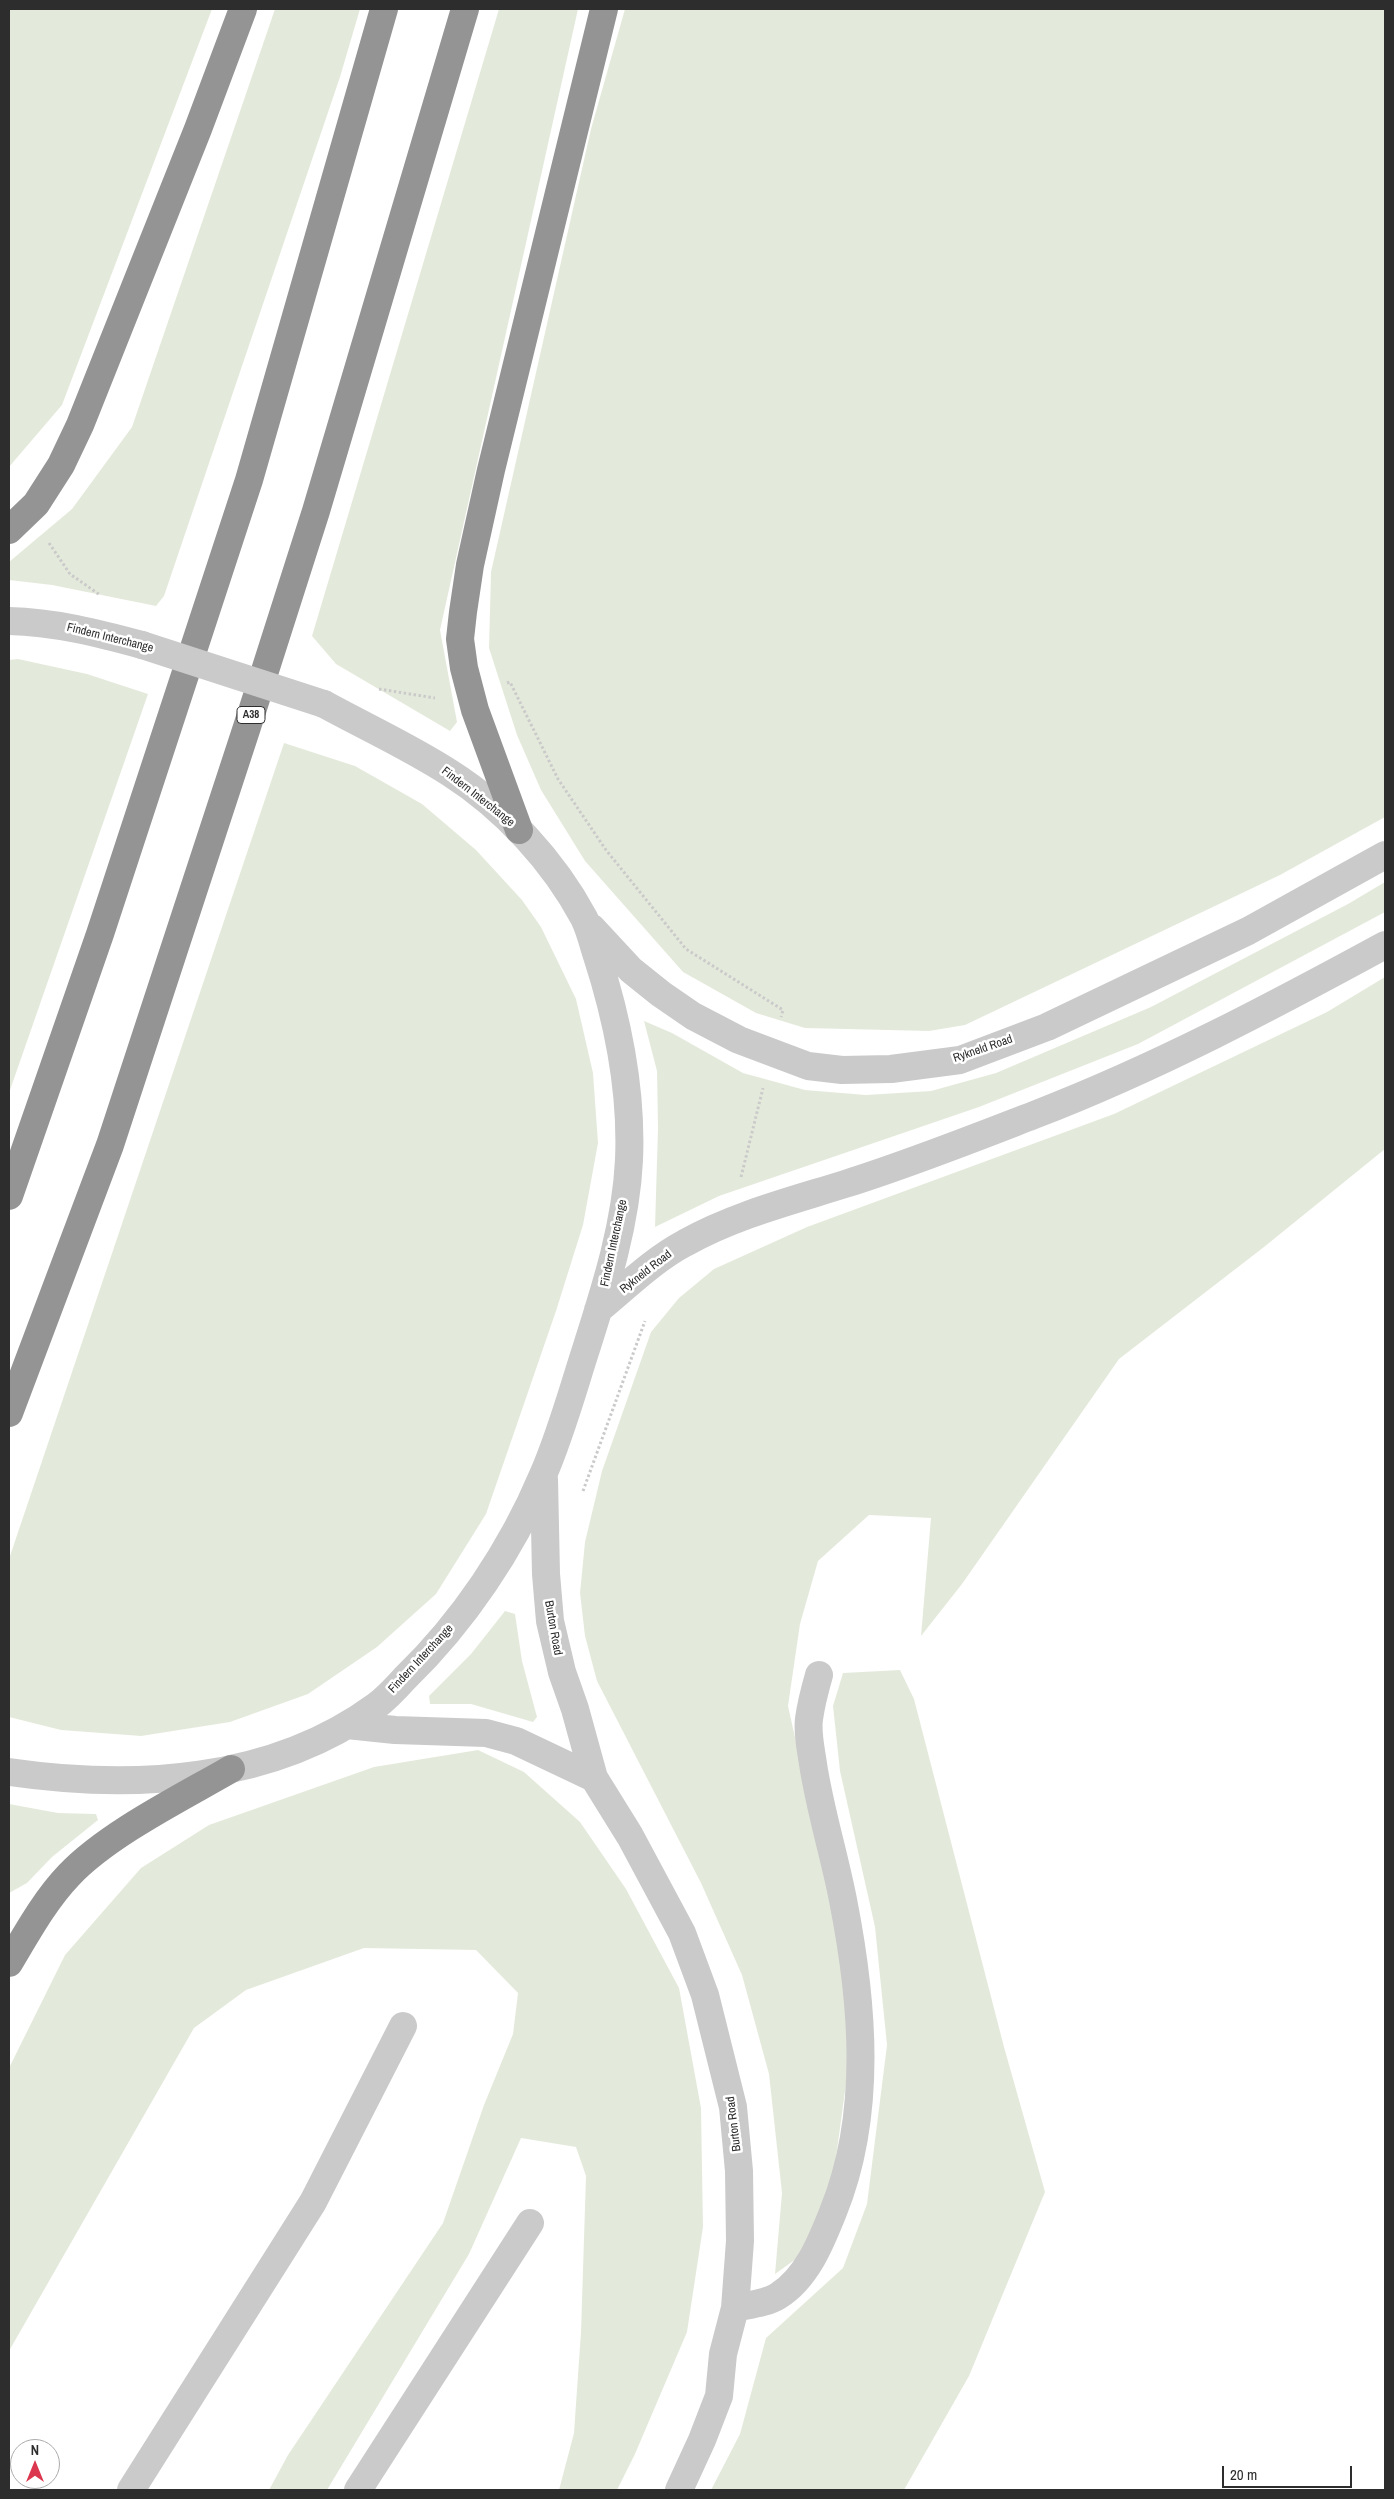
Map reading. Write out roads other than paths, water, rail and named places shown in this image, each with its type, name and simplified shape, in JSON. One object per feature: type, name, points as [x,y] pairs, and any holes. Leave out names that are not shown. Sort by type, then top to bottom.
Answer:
[{"type":"highway","points":[[16,524],[36,504],[61,465],[80,425],[198,130],[243,9]]},
{"type":"highway","points":[[9,1196],[100,934],[249,480],[384,9]]},
{"type":"highway","name":"A38","points":[[9,1413],[110,1145],[242,745],[316,511],[465,9]]},
{"type":"highway","points":[[519,830],[475,710],[471,687],[464,668],[460,639],[470,565],[604,9]]},
{"type":"highway","points":[[9,1962],[52,1896],[70,1874],[136,1825],[231,1769]]},
{"type":"street","name":"Findern Interchange","points":[[9,621],[56,624],[142,645],[324,704],[453,774],[519,830],[563,886],[586,921],[616,1024],[629,1119],[629,1163],[622,1214],[598,1310],[544,1473],[502,1553],[447,1635],[379,1704],[347,1725],[288,1752],[231,1769],[185,1778],[144,1781],[48,1778],[9,1772]]},
{"type":"street","name":"Rykneld Road","points":[[586,921],[631,970],[693,1016],[772,1054],[808,1066],[842,1070],[891,1069],[960,1060],[1047,1027],[1248,931],[1385,854]]},
{"type":"street","name":"Rykneld Road","points":[[598,1310],[650,1266],[684,1243],[746,1216],[944,1149],[1108,1086],[1263,1011],[1385,945]]},
{"type":"street","name":"Burton Road","points":[[544,1473],[546,1574],[550,1621],[562,1672],[575,1709],[594,1778],[630,1836],[682,1933],[705,1995],[721,2052],[733,2107],[739,2170],[740,2241],[734,2308],[723,2354],[719,2396],[702,2440],[679,2490]]},
{"type":"street","points":[[734,2308],[778,2296],[803,2273],[824,2234],[845,2183],[858,2108],[860,2042],[855,1984],[843,1900],[816,1789],[811,1754],[808,1720],[819,1675]]},
{"type":"street","points":[[347,1725],[395,1730],[486,1733],[516,1741],[594,1778]]},
{"type":"street","points":[[130,2490],[312,2202],[403,2026]]},
{"type":"street","points":[[358,2490],[530,2223]]}]
